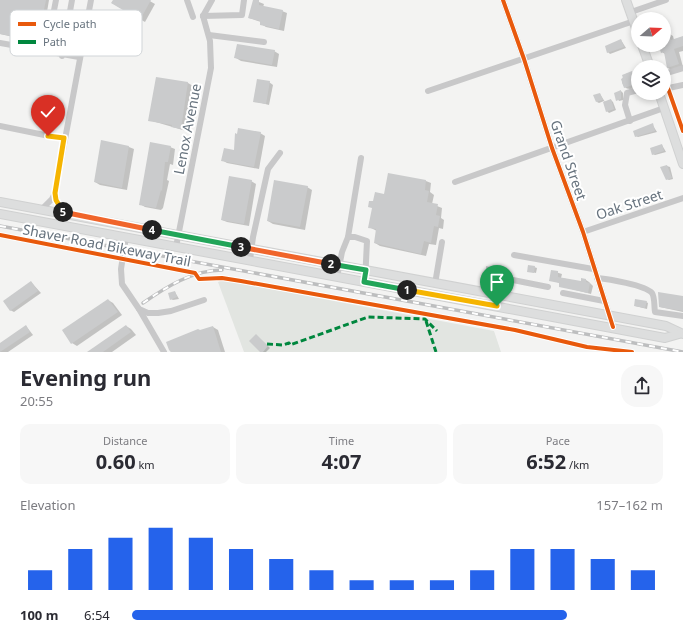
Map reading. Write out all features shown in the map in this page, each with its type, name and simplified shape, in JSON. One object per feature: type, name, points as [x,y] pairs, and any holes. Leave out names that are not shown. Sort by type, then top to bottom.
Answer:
[{"type":"main road","points":[[626,0],[631,12]]},
{"type":"main road","points":[[661,100],[683,164]]},
{"type":"main road","points":[[0,202],[666,326],[681,334]]},
{"type":"main road","points":[[0,214],[613,327],[665,338],[681,334]]},
{"type":"street","points":[[54,10],[56,0]]},
{"type":"street","points":[[70,10],[72,0]]},
{"type":"street","points":[[88,10],[90,0]]},
{"type":"street","points":[[187,0],[193,17]]},
{"type":"street","points":[[203,16],[212,0]]},
{"type":"street","points":[[203,16],[242,15],[244,0]]},
{"type":"street","name":"Grand Street","points":[[503,0],[524,59],[552,148],[583,232],[593,269],[613,327]]},
{"type":"street","points":[[631,12],[666,0]]},
{"type":"street","name":"Lenox Avenue","points":[[176,247],[211,68],[209,35],[203,16]]},
{"type":"street","points":[[428,91],[631,22]]},
{"type":"street","points":[[209,35],[264,42]]},
{"type":"street","points":[[0,43],[10,45]]},
{"type":"street","points":[[42,209],[52,199],[55,193],[79,58],[62,56]]},
{"type":"street","points":[[671,72],[683,68]]},
{"type":"street","points":[[671,88],[683,85]]},
{"type":"street","points":[[630,120],[625,101],[627,93],[631,92]]},
{"type":"street","points":[[455,182],[664,108]]},
{"type":"street","points":[[0,126],[64,138]]},
{"type":"street","points":[[250,260],[253,237],[268,169],[280,153]]},
{"type":"street","points":[[337,277],[348,237],[361,158]]},
{"type":"street","points":[[55,193],[58,204],[65,214]]},
{"type":"street","name":"Oak Street","points":[[583,232],[683,198]]},
{"type":"street","points":[[126,237],[121,269],[122,284],[139,309],[164,352]]},
{"type":"street","points":[[348,237],[355,237],[367,241],[364,282]]},
{"type":"street","points":[[435,284],[442,242]]},
{"type":"street","points":[[514,254],[593,269]]},
{"type":"street","points":[[597,278],[645,289],[652,293],[655,312],[683,316]]},
{"type":"street","points":[[513,280],[548,287]]},
{"type":"street","points":[[563,293],[604,301]]},
{"type":"street","points":[[139,309],[148,313],[158,313],[171,311],[204,300]]},
{"type":"shaded area","points":[[222,280],[494,331],[501,352],[244,352],[218,282]]},
{"type":"building","points":[[0,0],[46,0],[44,10],[10,10],[10,36],[0,34]]},
{"type":"building","points":[[113,0],[151,0],[142,16],[142,10],[123,10],[111,3]]},
{"type":"building","points":[[253,0],[259,0],[259,5],[283,10],[279,29],[260,25],[260,21],[248,18]]},
{"type":"building","points":[[683,36],[683,46],[674,49],[679,64],[671,67],[671,60],[666,60],[664,52],[671,52],[671,40]]},
{"type":"building","points":[[621,39],[624,47],[607,53],[605,46]]},
{"type":"building","points":[[237,44],[275,50],[272,65],[234,58]]},
{"type":"building","points":[[631,71],[631,86],[624,88],[621,79],[623,78],[622,75]]},
{"type":"building","points":[[156,77],[188,82],[181,129],[171,127],[172,125],[148,121]]},
{"type":"building","points":[[257,79],[270,81],[266,104],[253,102]]},
{"type":"building","points":[[621,90],[621,99],[616,101],[614,93]]},
{"type":"building","points":[[600,93],[603,100],[596,102],[593,95]]},
{"type":"building","points":[[611,99],[614,109],[606,112],[603,102]]},
{"type":"building","points":[[653,123],[655,131],[635,137],[633,131]]},
{"type":"building","points":[[238,128],[261,132],[254,167],[221,161],[224,148],[234,150],[235,133],[237,134]]},
{"type":"building","points":[[101,140],[129,146],[122,188],[94,182]]},
{"type":"building","points":[[150,142],[171,146],[168,162],[165,162],[162,191],[161,190],[156,208],[139,205]]},
{"type":"building","points":[[662,144],[664,151],[652,155],[650,148]]},
{"type":"building","points":[[667,165],[672,178],[666,180],[660,167]]},
{"type":"building","points":[[388,173],[426,180],[425,190],[429,191],[427,202],[438,204],[436,215],[440,216],[438,227],[434,226],[431,243],[424,241],[421,254],[374,243],[376,229],[368,228],[372,208],[368,207],[369,201],[373,201],[375,192],[384,194]]},
{"type":"building","points":[[229,176],[252,180],[244,224],[221,220]]},
{"type":"building","points":[[274,180],[308,186],[300,227],[267,221]]},
{"type":"building","points":[[528,265],[535,266],[534,273],[527,272]]},
{"type":"building","points":[[486,266],[495,268],[493,281],[486,280]]},
{"type":"building","points":[[551,270],[558,271],[558,277],[581,281],[581,278],[586,279],[586,282],[590,283],[588,293],[559,287],[559,283],[549,281]]},
{"type":"building","points":[[31,281],[38,291],[10,311],[3,301]]},
{"type":"building","points":[[175,291],[177,297],[170,300],[168,293]]},
{"type":"building","points":[[658,292],[683,296],[683,311],[659,307]]},
{"type":"building","points":[[108,299],[118,312],[71,344],[62,330]]},
{"type":"building","points":[[635,299],[647,301],[645,308],[634,306]]},
{"type":"building","points":[[26,325],[30,332],[0,352],[0,343]]},
{"type":"building","points":[[126,325],[131,332],[103,352],[87,352]]},
{"type":"building","points":[[213,326],[221,352],[171,352],[169,350],[166,342],[198,329],[200,330]]},
{"type":"building","points":[[256,334],[268,346],[263,352],[260,352],[249,341]]},
{"type":"railway","points":[[0,226],[683,352]]},
{"type":"railway","points":[[143,303],[180,280],[201,273],[222,270]]},
{"type":"marked path","points":[[267,344],[283,345],[289,343],[290,345],[368,317],[425,319],[437,331]]},
{"type":"marked path","points":[[426,321],[436,352]]},
{"type":"cycle path","points":[[503,0],[524,59],[552,148],[583,232],[613,327]]},
{"type":"cycle path","points":[[671,97],[683,131]]},
{"type":"cycle path","name":"Shaver Road Bikeway Trail","points":[[0,235],[195,273],[199,279],[222,278],[241,281],[515,330],[587,347],[632,352]]},
{"type":"route","points":[[48,136],[64,138],[55,193],[60,209],[65,214],[366,270],[364,282],[497,306]]}]
